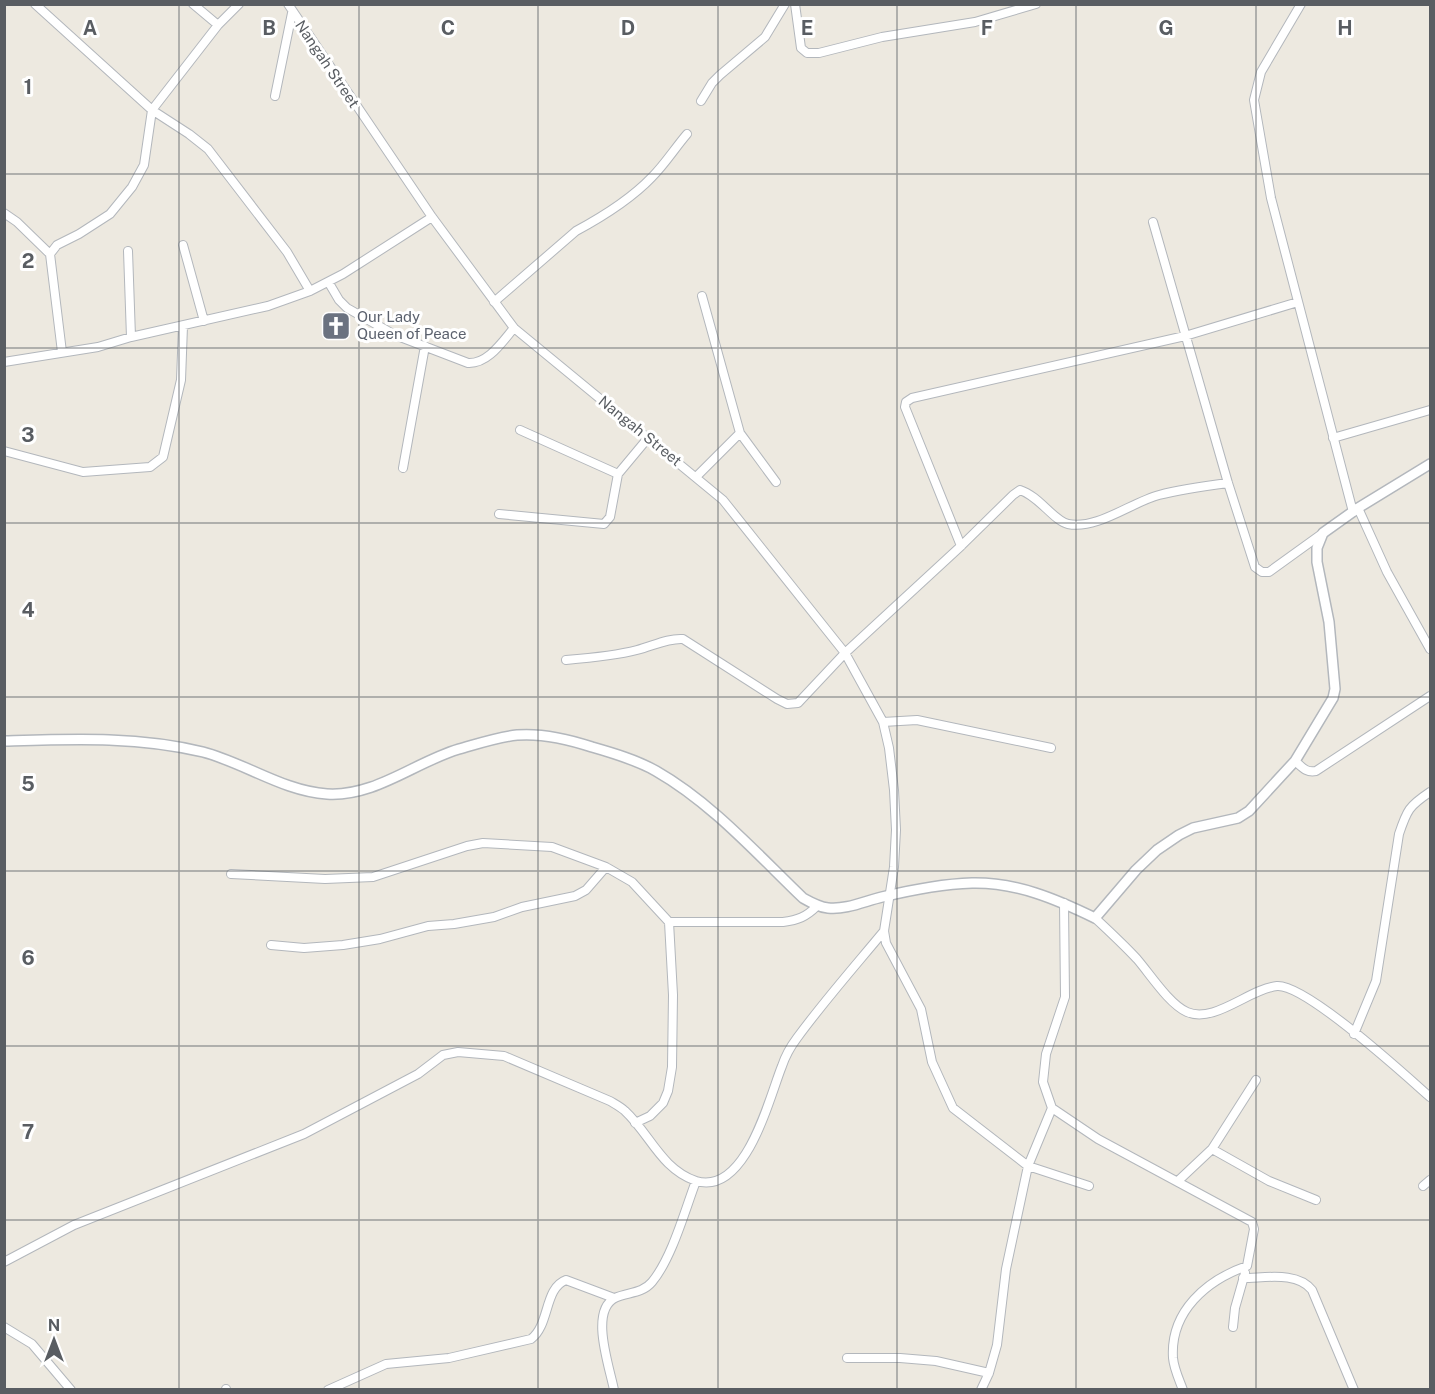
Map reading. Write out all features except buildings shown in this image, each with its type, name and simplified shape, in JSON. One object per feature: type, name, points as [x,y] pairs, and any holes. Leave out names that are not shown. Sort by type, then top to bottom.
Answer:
[{"type":"street","points":[[35,4],[80,48],[152,110],[208,149],[287,252],[310,291]]},
{"type":"street","points":[[193,4],[218,25]]},
{"type":"street","points":[[50,254],[57,245],[110,214],[132,187],[144,165],[152,110],[218,25],[239,4]]},
{"type":"street","name":"Nangah Street","points":[[288,4],[432,217],[514,328],[696,477],[731,509],[845,653],[883,722],[894,790],[896,830],[894,867],[884,931]]},
{"type":"street","points":[[701,101],[712,83],[765,37],[785,4]]},
{"type":"street","points":[[795,4],[801,48],[807,53],[819,53],[882,37],[1004,16],[1036,4]]},
{"type":"street","points":[[1301,4],[1261,72],[1254,100],[1271,198],[1333,438],[1355,510],[1431,649]]},
{"type":"street","points":[[275,96],[292,13]]},
{"type":"street","points":[[494,302],[576,231],[590,225],[646,182],[687,134]]},
{"type":"street","points":[[4,213],[17,222],[50,254],[62,352]]},
{"type":"street","points":[[4,362],[98,347],[131,337],[268,306],[328,283],[432,217]]},
{"type":"street","points":[[1153,222],[1228,483],[1255,567],[1262,572],[1269,572],[1355,510],[1431,464]]},
{"type":"street","points":[[183,245],[204,321]]},
{"type":"street","points":[[128,251],[131,337]]},
{"type":"street","points":[[328,283],[347,308],[395,335],[468,363],[478,363],[486,358],[514,328]]},
{"type":"street","points":[[702,296],[740,434],[776,482]]},
{"type":"street","points":[[961,546],[905,407],[906,402],[935,393],[1185,336],[1298,302]]},
{"type":"street","points":[[4,451],[83,472],[150,467],[158,463],[163,458],[181,380],[183,326]]},
{"type":"street","points":[[403,468],[425,346]]},
{"type":"street","points":[[1333,438],[1431,410]]},
{"type":"street","points":[[520,430],[618,474]]},
{"type":"street","points":[[696,477],[740,434]]},
{"type":"street","points":[[499,514],[604,524],[610,517],[618,474],[648,438]]},
{"type":"street","points":[[566,660],[608,656],[674,639],[683,639],[777,699],[787,704],[798,703],[845,653],[1020,490],[1030,493],[1066,524],[1079,525],[1093,522],[1158,495],[1228,483]]},
{"type":"street","points":[[1095,918],[1136,870],[1157,850],[1193,828],[1238,818],[1249,812],[1295,761],[1333,698],[1335,689],[1329,622],[1317,562],[1317,548],[1323,533]]},
{"type":"street","points":[[1295,761],[1305,770],[1316,771],[1431,696]]},
{"type":"street","points":[[883,722],[917,720],[1051,748]]},
{"type":"street","points":[[4,741],[68,739],[130,741],[178,746],[231,761],[306,791],[328,794],[369,788],[431,759],[459,749],[515,735],[536,735],[573,741],[654,770],[686,790],[715,814],[803,898],[817,906],[845,907],[888,896],[974,883],[1030,891],[1064,903],[1095,918],[1136,958],[1176,1004],[1187,1012],[1213,1013],[1263,989],[1279,986],[1292,990],[1316,1003],[1431,1097]]},
{"type":"street","points":[[1354,1034],[1378,974],[1400,834],[1406,815],[1414,803],[1431,792]]},
{"type":"street","points":[[231,874],[325,879],[373,877],[483,843],[552,847],[606,867],[632,882],[669,922],[673,995],[672,1067],[668,1091],[663,1103],[650,1116],[635,1123]]},
{"type":"street","points":[[271,945],[304,948],[343,945],[380,939],[428,926],[494,917],[522,907],[575,896],[586,890],[606,867]]},
{"type":"street","points":[[1064,903],[1065,997],[1046,1054],[1043,1082],[1052,1108],[1098,1139],[1178,1180],[1252,1222],[1254,1229],[1247,1266],[1235,1308],[1233,1327]]},
{"type":"street","points":[[669,922],[783,922],[798,920],[808,915],[817,906]]},
{"type":"street","points":[[884,931],[886,943],[921,1009],[932,1062],[953,1108],[1028,1166],[1089,1186]]},
{"type":"street","points":[[4,1262],[74,1225],[304,1134],[418,1074],[443,1055],[450,1053],[477,1052],[504,1056],[610,1101],[625,1110],[669,1166],[696,1180],[708,1182],[725,1177],[746,1154],[758,1132],[782,1063],[796,1039],[884,931]]},
{"type":"street","points":[[1178,1180],[1212,1149],[1256,1080]]},
{"type":"street","points":[[984,1389],[997,1345],[1004,1278],[1028,1166],[1052,1108]]},
{"type":"street","points":[[1212,1149],[1269,1181],[1317,1200]]},
{"type":"street","points":[[328,1389],[386,1364],[449,1358],[531,1339],[538,1334],[542,1326],[554,1290],[559,1283],[566,1280],[614,1298],[639,1292],[651,1283],[673,1244],[696,1180]]},
{"type":"street","points":[[1423,1186],[1431,1180]]},
{"type":"street","points":[[1183,1389],[1173,1359],[1174,1336],[1186,1307],[1218,1278],[1247,1266]]},
{"type":"street","points":[[1243,1278],[1295,1278],[1306,1283],[1312,1290],[1354,1389]]},
{"type":"street","points":[[614,1298],[605,1308],[602,1319],[602,1331],[614,1389]]},
{"type":"street","points":[[4,1327],[32,1344],[71,1389]]},
{"type":"street","points":[[847,1358],[936,1361],[989,1373]]},
{"type":"place","name":"Our Lady Queen of Peace","points":[[336,326]]}]
